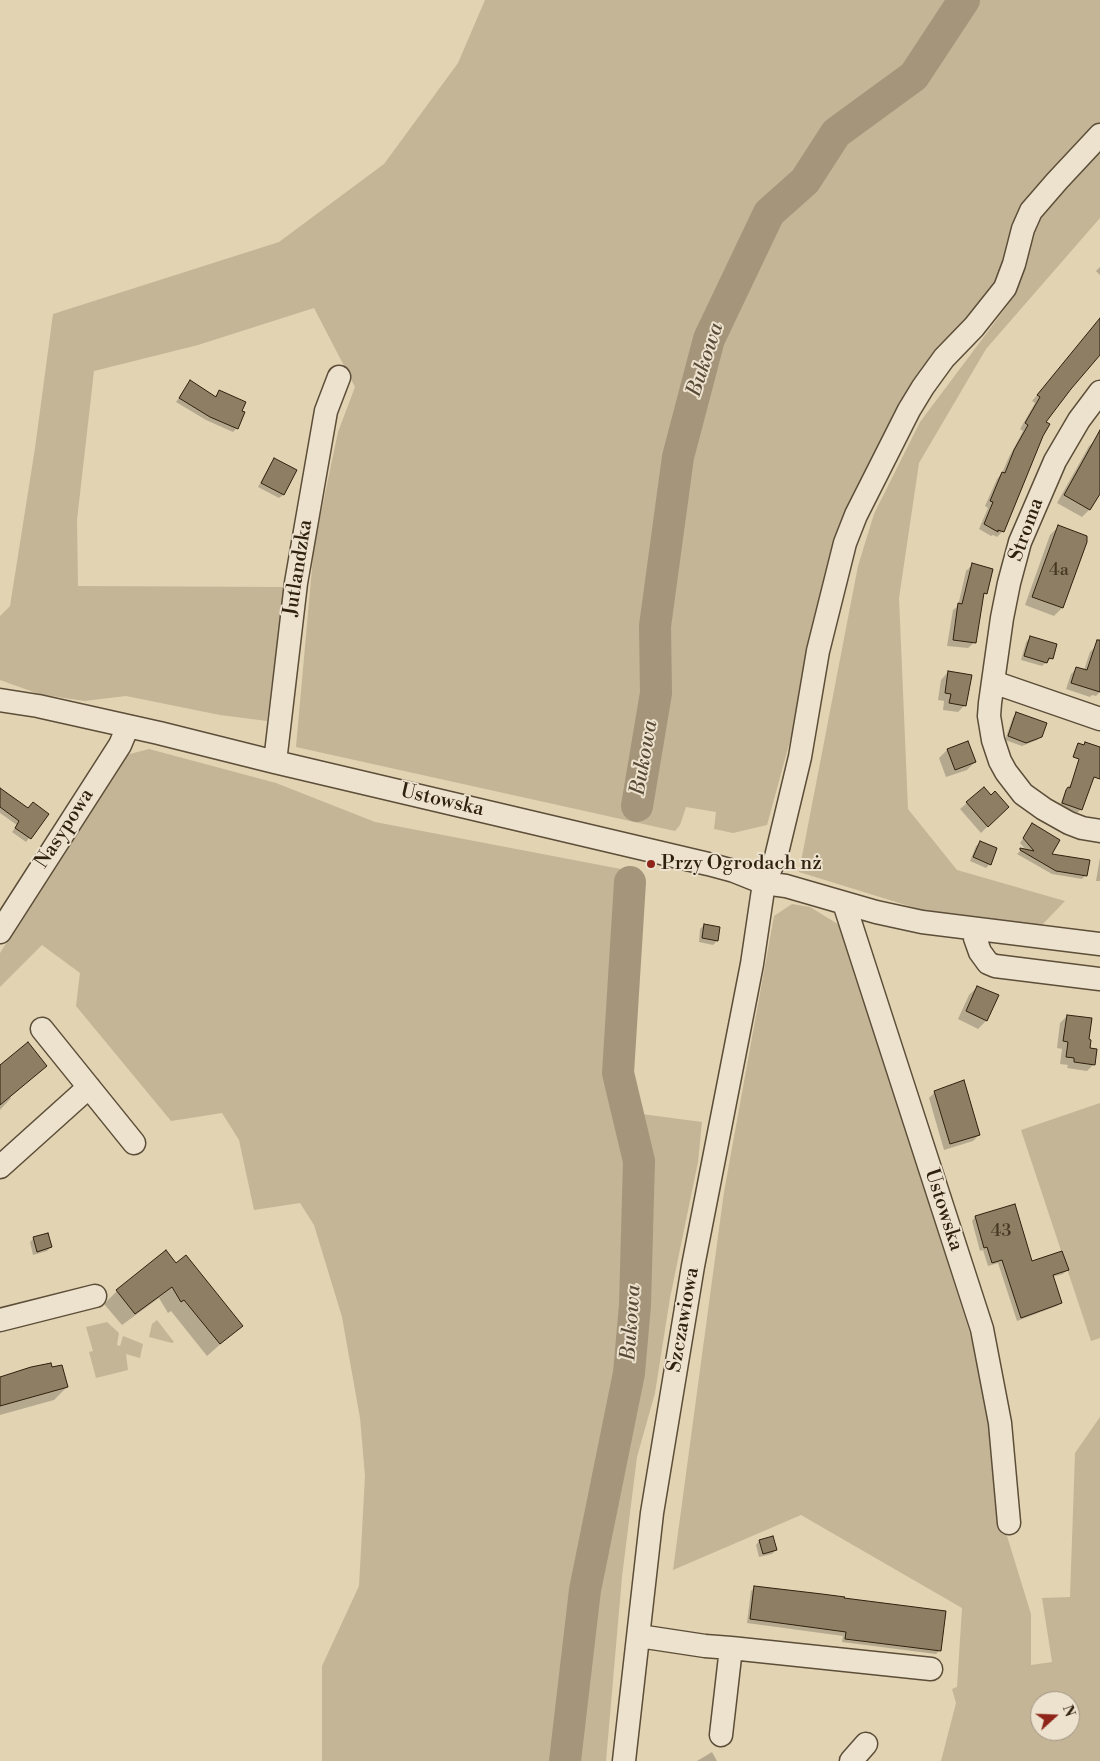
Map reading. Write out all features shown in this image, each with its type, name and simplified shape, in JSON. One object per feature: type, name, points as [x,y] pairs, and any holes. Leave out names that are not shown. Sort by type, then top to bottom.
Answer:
[{"type":"street","name":"Szczawiowa","points":[[624,1761],[652,1513],[692,1266],[752,964],[764,883],[776,857],[800,756],[818,651],[842,552],[856,515],[909,410],[923,387],[944,358],[974,327],[1005,288],[1014,264],[1023,229],[1031,211],[1056,181],[1100,135]]},
{"type":"street","name":"Jutlandzka","points":[[275,762],[296,583],[326,411],[338,377]]},
{"type":"street","name":"Stroma","points":[[1100,392],[1079,420],[1055,461],[1020,542],[1004,609],[990,703],[990,728],[996,751],[1006,772],[1023,794],[1044,810],[1069,823],[1082,828],[1100,831]]},
{"type":"street","points":[[993,682],[1100,719]]},
{"type":"street","name":"Ustowska","points":[[0,692],[38,706]]},
{"type":"street","name":"Ustowska","points":[[0,700],[38,706],[128,726],[708,864],[734,871],[764,883],[786,886],[844,903],[922,922],[1100,944]]},
{"type":"street","name":"Nasypowa","points":[[0,932],[120,745],[128,726]]},
{"type":"street","name":"Ustowska","points":[[844,903],[982,1329],[1000,1424],[1009,1523]]},
{"type":"street","points":[[975,930],[975,938],[980,952],[988,963],[995,966],[1100,979]]},
{"type":"street","points":[[42,1029],[134,1143]]},
{"type":"street","points":[[0,1167],[89,1086]]},
{"type":"street","points":[[0,1320],[95,1296]]},
{"type":"street","points":[[639,1636],[705,1646],[931,1669]]},
{"type":"street","points":[[721,1735],[731,1648]]},
{"type":"street","points":[[851,1761],[866,1744]]},
{"type":"shaded area","points":[[485,0],[1100,0],[1100,127],[1028,203],[996,287],[880,447],[796,719],[767,825],[733,833],[714,829],[716,812],[686,807],[680,825],[675,831],[296,747],[314,546],[338,432],[355,387],[314,308],[198,345],[94,371],[77,520],[78,586],[284,587],[267,721],[220,715],[126,696],[84,701],[39,694],[0,680],[0,616],[10,606],[35,448],[53,314],[279,242],[384,164],[458,63]]},
{"type":"shaded area","points":[[1100,152],[1100,218],[986,349],[919,463],[899,598],[908,809],[957,870],[1065,901],[1040,927],[938,915],[799,872],[858,566],[874,514],[920,422],[1016,294],[1034,227],[1061,191]]},
{"type":"shaded area","points":[[149,749],[276,783],[375,822],[626,870],[613,1072],[619,1111],[702,1122],[698,1162],[670,1298],[655,1393],[637,1457],[622,1577],[606,1761],[322,1761],[322,1666],[359,1586],[365,1476],[360,1418],[342,1317],[314,1225],[300,1203],[254,1210],[239,1140],[222,1113],[171,1121],[76,1006],[80,973],[42,945],[0,987],[0,953],[126,755]]},
{"type":"shaded area","points":[[792,904],[810,907],[841,926],[978,1359],[1003,1523],[1031,1614],[1031,1665],[1052,1662],[1042,1598],[1070,1597],[1075,1453],[1100,1417],[1100,1761],[941,1761],[956,1703],[952,1689],[957,1687],[962,1608],[801,1515],[673,1570],[724,1192],[774,916]]},
{"type":"shaded area","points":[[1100,1103],[1100,1338],[1091,1341],[1021,1130]]},
{"type":"shaded area","points":[[157,1320],[174,1342],[149,1337],[152,1324]]},
{"type":"shaded area","points":[[107,1322],[119,1333],[117,1345],[120,1346],[123,1336],[143,1344],[140,1358],[126,1354],[128,1370],[96,1378],[89,1352],[93,1351],[86,1327]]},
{"type":"building","points":[[1100,318],[1100,355],[1046,422],[1050,424],[1043,436],[1004,532],[998,530],[998,532],[984,524],[993,502],[990,501],[1002,472],[1005,473],[1014,450],[1028,425],[1025,423],[1040,397],[1037,395]]},
{"type":"building","points":[[190,380],[216,397],[219,390],[246,402],[242,411],[245,412],[238,429],[210,417],[179,398]]},
{"type":"building","points":[[1100,430],[1100,494],[1090,510],[1064,495]]},
{"type":"building","points":[[274,458],[297,470],[284,495],[261,483]]},
{"type":"building","points":[[1058,525],[1087,536],[1087,542],[1063,608],[1032,597]]},
{"type":"building","points":[[972,563],[993,569],[987,594],[984,593],[976,643],[953,640],[958,603],[962,604]]},
{"type":"building","points":[[1030,636],[1057,644],[1053,659],[1049,658],[1047,663],[1024,656]]},
{"type":"building","points":[[1097,640],[1100,640],[1100,692],[1071,683],[1076,667],[1087,670]]},
{"type":"building","points":[[948,671],[972,675],[966,706],[949,703],[951,694],[945,693]]},
{"type":"building","points":[[1016,712],[1047,723],[1042,737],[1026,743],[1008,736]]},
{"type":"building","points":[[968,741],[976,762],[955,770],[947,749]]},
{"type":"building","points":[[1085,742],[1100,747],[1100,779],[1094,777],[1082,810],[1062,803],[1066,790],[1068,787],[1070,788],[1079,759],[1073,757],[1078,743],[1084,745]]},
{"type":"building","points":[[984,787],[991,795],[995,791],[1009,807],[988,827],[966,802]]},
{"type":"building","points":[[0,788],[28,808],[33,802],[49,814],[31,839],[15,828],[19,821],[0,807]]},
{"type":"building","points":[[1032,823],[1060,840],[1052,854],[1090,860],[1087,876],[1056,871],[1020,850],[1020,848],[1034,851],[1023,838]]},
{"type":"building","points":[[980,841],[997,848],[991,865],[973,857]]},
{"type":"building","points":[[704,924],[720,927],[718,941],[702,938]]},
{"type":"building","points":[[977,986],[999,995],[987,1021],[966,1011]]},
{"type":"building","points":[[1067,1015],[1092,1018],[1089,1039],[1091,1040],[1090,1048],[1097,1049],[1095,1065],[1074,1062],[1074,1058],[1066,1057],[1068,1042],[1063,1041]]},
{"type":"building","points":[[28,1042],[47,1066],[0,1105],[0,1065]]},
{"type":"building","points":[[964,1080],[980,1135],[950,1144],[934,1091]]},
{"type":"building","points":[[1015,1204],[1032,1261],[1062,1251],[1069,1270],[1053,1275],[1062,1303],[1021,1318],[1002,1260],[992,1263],[987,1247],[984,1248],[975,1216]]},
{"type":"building","points":[[48,1233],[52,1247],[37,1252],[33,1237]]},
{"type":"building","points":[[166,1250],[176,1263],[186,1255],[243,1326],[220,1344],[184,1300],[181,1302],[172,1287],[135,1314],[116,1290]]},
{"type":"building","points":[[51,1363],[52,1367],[62,1365],[68,1387],[0,1406],[0,1377]]},
{"type":"building","points":[[773,1536],[777,1550],[763,1554],[759,1540]]},
{"type":"building","points":[[754,1586],[946,1611],[941,1651],[845,1639],[846,1632],[750,1619]]},
{"type":"waterway","name":"Bukowa","points":[[637,806],[656,693],[655,626],[678,457],[709,339],[769,213],[805,181],[836,133],[914,76],[964,0]]},
{"type":"waterway","name":"Bukowa","points":[[565,1761],[585,1590],[629,1373],[635,1305],[639,1161],[618,1073],[630,882]]},
{"type":"place","name":"Przy Ogrodach nż","points":[[651,864]]}]
